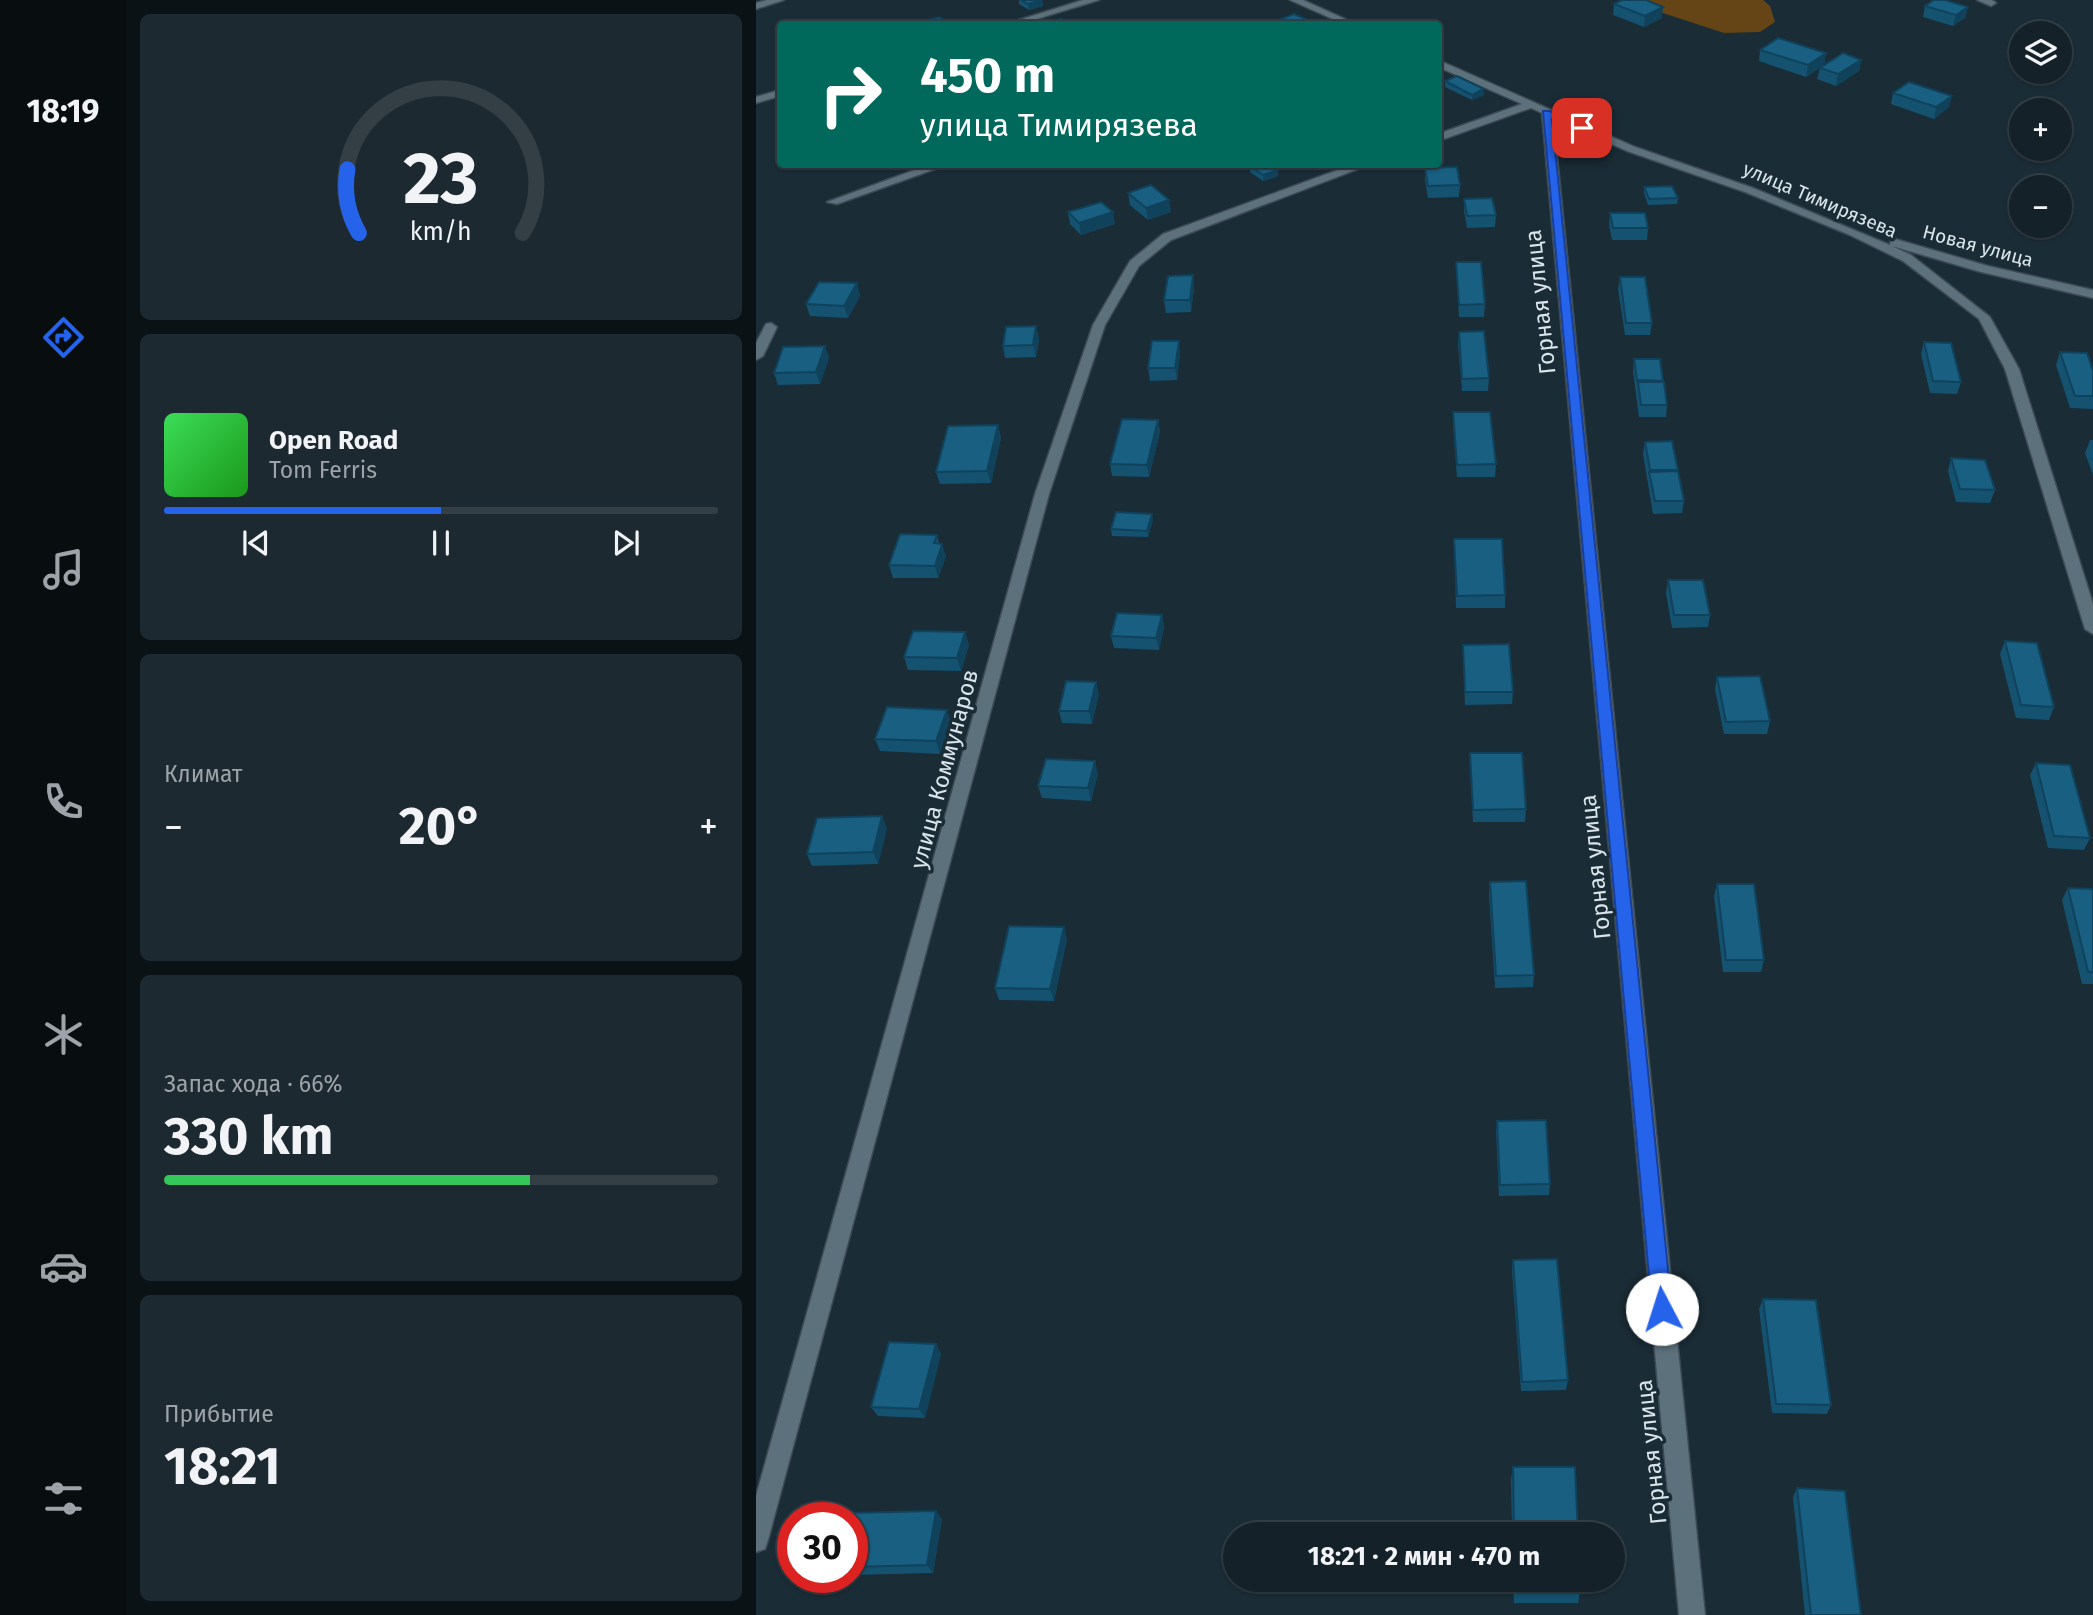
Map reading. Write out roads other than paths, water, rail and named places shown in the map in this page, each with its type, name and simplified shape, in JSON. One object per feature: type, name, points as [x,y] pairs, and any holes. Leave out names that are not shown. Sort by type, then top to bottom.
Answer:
[{"type":"street","points":[[756,6],[779,0]]},
{"type":"street","points":[[1021,21],[1094,0]]},
{"type":"street","points":[[1295,0],[1344,21]]},
{"type":"street","name":"улица Тимирязева","points":[[1442,66],[1631,149],[1749,190],[1854,232],[1907,258],[1984,317],[2012,369],[2093,629]]},
{"type":"street","points":[[756,100],[777,94]]},
{"type":"street","points":[[1442,137],[1538,109]]},
{"type":"street","name":"Горная улица","points":[[1538,109],[1692,1615]]},
{"type":"street","points":[[834,202],[932,168]]},
{"type":"street","name":"улица Коммунаров","points":[[756,1541],[1042,494],[1099,325],[1134,264],[1167,237],[1355,168]]},
{"type":"street","name":"Новая улица","points":[[1854,232],[1985,269],[2093,294]]},
{"type":"street","points":[[756,356],[771,327]]}]
